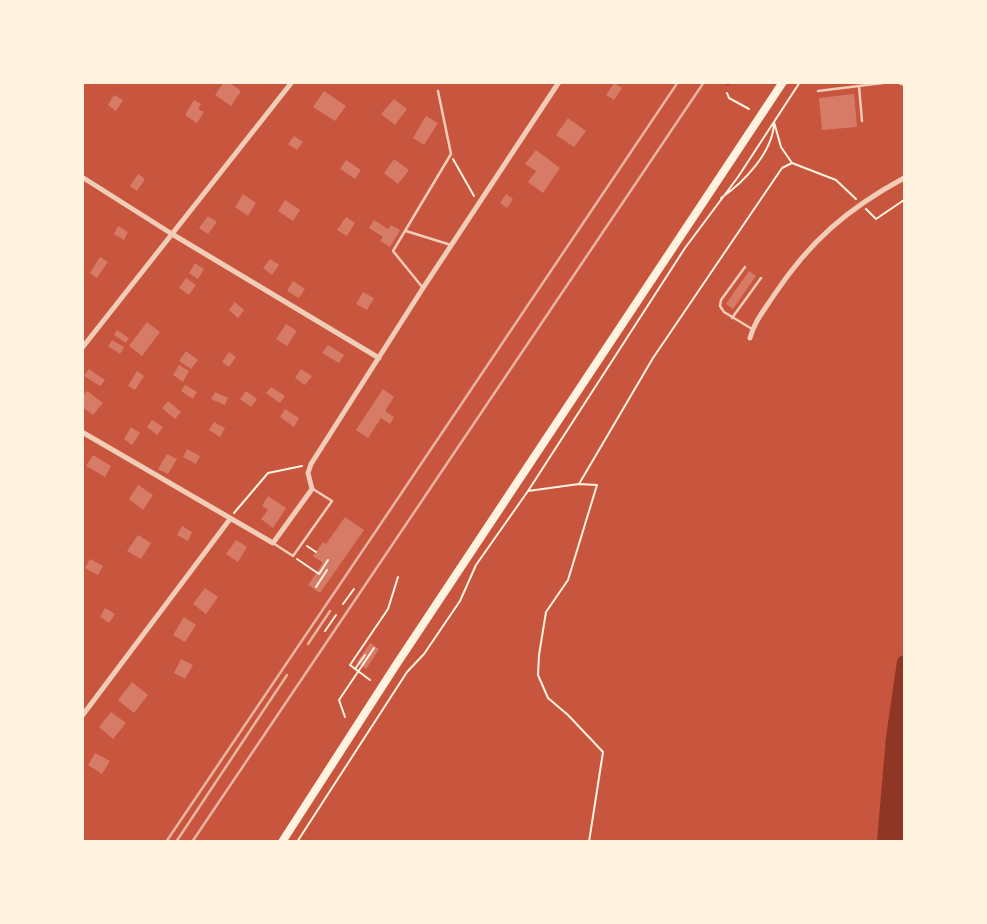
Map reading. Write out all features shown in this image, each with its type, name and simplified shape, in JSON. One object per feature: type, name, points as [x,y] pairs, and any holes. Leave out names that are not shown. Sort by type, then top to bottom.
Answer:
[{"type":"main road","points":[[282,842],[400,657],[783,82]]},
{"type":"street","points":[[82,348],[292,82]]},
{"type":"street","points":[[82,432],[273,543],[312,488],[308,473],[311,464],[478,203],[559,82]]},
{"type":"street","points":[[82,176],[172,234],[379,358]]},
{"type":"street","points":[[750,338],[752,330],[802,257],[825,232],[860,203],[904,178]]},
{"type":"street","points":[[82,716],[230,519]]},
{"type":"lane","points":[[818,91],[891,82]]},
{"type":"lane","points":[[897,82],[904,85]]},
{"type":"lane","points":[[859,86],[862,121]]},
{"type":"lane","points":[[423,288],[393,251],[451,154],[438,91]]},
{"type":"lane","points":[[406,231],[451,245]]},
{"type":"lane","points":[[745,266],[720,303],[721,310],[752,330]]},
{"type":"lane","points":[[732,318],[761,278]]},
{"type":"lane","points":[[273,543],[294,556],[332,502],[312,488]]},
{"type":"path","points":[[297,842],[407,672],[424,654],[460,601],[476,565],[528,491],[651,299],[719,200],[738,177],[800,82]]},
{"type":"path","points":[[727,93],[729,98],[748,109]]},
{"type":"path","points":[[774,121],[782,147],[792,163],[836,180],[876,219],[904,200]]},
{"type":"path","points":[[719,200],[742,182],[773,137],[774,121]]},
{"type":"path","points":[[451,154],[478,203]]},
{"type":"path","points":[[579,484],[653,358],[782,168],[792,163]]},
{"type":"path","points":[[230,519],[268,473],[311,464]]},
{"type":"path","points":[[528,491],[579,484],[597,486],[568,580],[546,612],[538,655],[538,675],[548,698],[568,714],[603,752],[589,842]]},
{"type":"path","points":[[303,543],[316,552]]},
{"type":"path","points":[[319,574],[328,560]]},
{"type":"path","points":[[316,587],[327,570]]},
{"type":"path","points":[[370,680],[350,665],[388,609],[398,577]]},
{"type":"path","points":[[343,604],[354,589]]},
{"type":"path","points":[[325,631],[336,615]]},
{"type":"path","points":[[357,670],[374,648]]},
{"type":"path","points":[[345,717],[339,700],[365,655]]},
{"type":"shaded area","points":[[904,655],[904,841],[877,841],[886,737],[897,661],[899,657]]},
{"type":"building","points":[[224,82],[229,82],[241,91],[231,106],[215,95]]},
{"type":"building","points":[[614,83],[622,88],[614,100],[606,95]]},
{"type":"building","points":[[324,91],[346,106],[335,121],[313,107]]},
{"type":"building","points":[[854,94],[857,127],[822,130],[819,98]]},
{"type":"building","points":[[114,95],[123,100],[116,111],[108,105]]},
{"type":"building","points":[[394,99],[407,109],[395,125],[381,114]]},
{"type":"building","points":[[194,100],[201,104],[198,109],[204,112],[197,123],[185,115]]},
{"type":"building","points":[[426,116],[438,123],[424,145],[413,138]]},
{"type":"building","points":[[568,118],[586,131],[574,147],[556,135]]},
{"type":"building","points":[[294,136],[303,142],[297,150],[288,144]]},
{"type":"building","points":[[536,150],[560,168],[543,193],[528,182],[536,171],[525,164]]},
{"type":"building","points":[[394,159],[409,170],[398,184],[384,173]]},
{"type":"building","points":[[346,160],[361,170],[355,179],[340,169]]},
{"type":"building","points":[[138,174],[145,179],[137,191],[130,186]]},
{"type":"building","points":[[243,194],[256,203],[248,216],[235,207]]},
{"type":"building","points":[[506,194],[513,199],[507,208],[500,203]]},
{"type":"building","points":[[285,200],[300,210],[293,221],[278,211]]},
{"type":"building","points":[[208,216],[217,222],[208,234],[199,228]]},
{"type":"building","points":[[346,217],[355,223],[347,236],[337,230]]},
{"type":"building","points":[[374,220],[388,229],[391,225],[400,230],[390,247],[380,241],[383,237],[369,228]]},
{"type":"building","points":[[118,226],[128,232],[124,240],[114,234]]},
{"type":"building","points":[[100,257],[108,262],[97,278],[90,273]]},
{"type":"building","points":[[270,259],[279,265],[272,275],[263,268]]},
{"type":"building","points":[[195,263],[204,269],[198,279],[189,273]]},
{"type":"building","points":[[749,271],[756,276],[733,309],[726,304]]},
{"type":"building","points":[[186,278],[196,285],[189,295],[179,288]]},
{"type":"building","points":[[293,281],[305,289],[299,298],[287,291]]},
{"type":"building","points":[[363,292],[374,298],[367,310],[356,304]]},
{"type":"building","points":[[235,302],[244,310],[238,318],[229,310]]},
{"type":"building","points":[[147,322],[160,332],[142,356],[129,346]]},
{"type":"building","points":[[286,324],[297,331],[287,346],[276,339]]},
{"type":"building","points":[[117,330],[129,338],[126,343],[114,335]]},
{"type":"building","points":[[112,340],[124,347],[120,354],[108,346]]},
{"type":"building","points":[[328,345],[344,355],[339,363],[322,353]]},
{"type":"building","points":[[186,351],[198,360],[191,369],[179,361]]},
{"type":"building","points":[[229,352],[236,357],[229,367],[222,362]]},
{"type":"building","points":[[179,365],[189,371],[183,382],[173,375]]},
{"type":"building","points":[[89,369],[105,380],[100,386],[84,376]]},
{"type":"building","points":[[301,369],[312,376],[305,385],[295,378]]},
{"type":"building","points":[[137,371],[144,376],[135,390],[128,386]]},
{"type":"building","points":[[185,385],[197,392],[193,399],[181,391]]},
{"type":"building","points":[[271,387],[285,396],[280,403],[266,393]]},
{"type":"building","points":[[383,389],[394,397],[385,411],[394,417],[390,424],[381,418],[368,438],[356,430]]},
{"type":"building","points":[[87,391],[103,403],[93,415],[82,407],[82,397]]},
{"type":"building","points":[[246,391],[257,399],[251,407],[240,399]]},
{"type":"building","points":[[215,392],[228,398],[225,405],[211,399]]},
{"type":"building","points":[[168,401],[181,412],[175,419],[162,408]]},
{"type":"building","points":[[285,409],[299,418],[294,427],[280,417]]},
{"type":"building","points":[[152,420],[163,427],[157,435],[147,427]]},
{"type":"building","points":[[214,422],[225,428],[220,437],[209,430]]},
{"type":"building","points":[[131,427],[140,433],[132,445],[124,439]]},
{"type":"building","points":[[187,449],[200,456],[196,464],[183,457]]},
{"type":"building","points":[[167,454],[177,459],[168,474],[158,469]]},
{"type":"building","points":[[93,455],[111,466],[105,477],[86,466]]},
{"type":"building","points":[[138,485],[153,495],[143,510],[129,499]]},
{"type":"building","points":[[268,496],[286,508],[273,528],[261,519],[268,510],[262,506]]},
{"type":"building","points":[[345,517],[364,530],[320,593],[308,585],[323,563],[313,556],[323,542],[326,544]]},
{"type":"building","points":[[182,526],[192,532],[188,541],[177,535]]},
{"type":"building","points":[[138,535],[151,543],[141,559],[127,551]]},
{"type":"building","points":[[236,540],[247,547],[238,562],[226,554]]},
{"type":"building","points":[[90,559],[103,566],[98,575],[85,568]]},
{"type":"building","points":[[205,588],[218,597],[206,614],[193,604]]},
{"type":"building","points":[[105,608],[115,614],[109,623],[100,617]]},
{"type":"building","points":[[184,617],[196,625],[185,642],[173,635]]},
{"type":"building","points":[[370,643],[379,649],[366,669],[357,662]]},
{"type":"building","points":[[181,659],[193,665],[185,679],[174,673]]},
{"type":"building","points":[[132,682],[148,695],[134,713],[118,700]]},
{"type":"building","points":[[111,712],[126,723],[113,739],[99,727]]},
{"type":"building","points":[[95,753],[110,761],[102,774],[88,765]]},
{"type":"railway","points":[[166,842],[678,82]]},
{"type":"railway","points":[[192,842],[704,82]]},
{"type":"railway","points":[[308,644],[330,611]]},
{"type":"railway","points":[[176,842],[287,675]]}]
